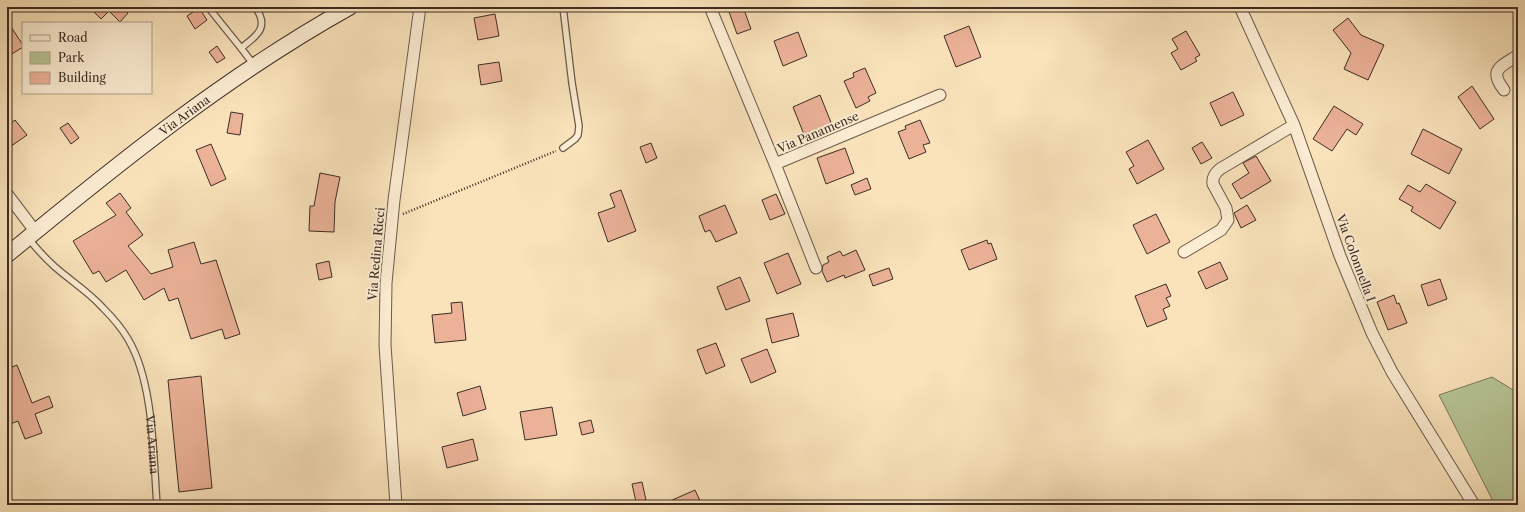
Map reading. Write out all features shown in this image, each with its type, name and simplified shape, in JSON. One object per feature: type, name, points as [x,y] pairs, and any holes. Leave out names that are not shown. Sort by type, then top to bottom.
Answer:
[{"type":"main road","name":"Via Ariana","points":[[7,255],[150,140],[198,104],[255,65],[350,7]]},
{"type":"street","name":"Via Redina Ricci","points":[[396,505],[384,331],[386,283],[392,219],[420,7]]},
{"type":"street","name":"Via Panamense","points":[[710,7],[775,164],[940,95]]},
{"type":"street","name":"Via Colonnella I","points":[[1240,7],[1294,125],[1340,256],[1372,333],[1392,372],[1474,505]]},
{"type":"street","points":[[1504,90],[1497,79],[1496,74],[1500,68],[1518,55]]},
{"type":"street","points":[[1184,252],[1221,230],[1228,220],[1226,208],[1213,184],[1212,180],[1214,174],[1294,125]]},
{"type":"street","points":[[775,164],[816,268]]},
{"type":"street","points":[[7,194],[32,234]]},
{"type":"lane","points":[[208,7],[255,65]]},
{"type":"lane","points":[[240,48],[253,39],[261,28],[262,20],[254,7]]},
{"type":"lane","points":[[563,7],[578,135],[563,148]]},
{"type":"lane","name":"Via Ariana","points":[[32,234],[42,255],[102,306],[118,324],[133,348],[143,379],[148,405],[157,505]]},
{"type":"path","points":[[392,219],[563,148]]},
{"type":"green space","points":[[1492,377],[1518,393],[1518,505],[1495,505],[1439,395]]},
{"type":"building","points":[[99,7],[122,7],[128,13],[120,22],[109,11],[101,19],[94,12]]},
{"type":"building","points":[[743,7],[751,29],[737,34],[728,9]]},
{"type":"building","points":[[199,8],[207,20],[195,29],[187,16]]},
{"type":"building","points":[[495,14],[499,36],[478,40],[474,18]]},
{"type":"building","points":[[1348,18],[1361,35],[1384,45],[1368,80],[1344,69],[1351,53],[1333,30]]},
{"type":"building","points":[[7,21],[22,44],[22,48],[7,57]]},
{"type":"building","points":[[969,26],[981,57],[956,67],[944,36]]},
{"type":"building","points":[[1186,31],[1200,55],[1195,58],[1197,61],[1181,70],[1171,53],[1178,49],[1172,39]]},
{"type":"building","points":[[798,32],[807,56],[783,66],[774,41]]},
{"type":"building","points":[[217,46],[225,58],[217,63],[209,52]]},
{"type":"building","points":[[499,62],[502,81],[481,85],[478,65]]},
{"type":"building","points":[[865,68],[876,93],[868,97],[870,101],[856,108],[844,81],[854,77],[853,73]]},
{"type":"building","points":[[1472,86],[1494,119],[1480,129],[1458,97]]},
{"type":"building","points":[[1233,92],[1244,115],[1221,126],[1210,103]]},
{"type":"building","points":[[820,95],[832,125],[805,137],[793,107]]},
{"type":"building","points":[[1334,106],[1363,124],[1356,135],[1347,129],[1332,151],[1313,139]]},
{"type":"building","points":[[231,112],[243,114],[240,135],[227,133]]},
{"type":"building","points":[[15,120],[27,135],[7,149],[7,126]]},
{"type":"building","points":[[920,120],[930,143],[923,145],[926,152],[909,159],[898,132],[906,129],[905,126]]},
{"type":"building","points":[[68,123],[79,138],[71,144],[60,128]]},
{"type":"building","points":[[1423,129],[1462,149],[1449,174],[1411,154]]},
{"type":"building","points":[[1148,140],[1164,169],[1137,184],[1129,169],[1134,166],[1126,152]]},
{"type":"building","points":[[1202,142],[1212,158],[1201,164],[1192,148]]},
{"type":"building","points":[[651,143],[657,158],[646,163],[640,147]]},
{"type":"building","points":[[211,144],[226,179],[211,186],[196,150]]},
{"type":"building","points":[[845,148],[854,173],[826,184],[817,158]]},
{"type":"building","points":[[1256,156],[1271,181],[1241,199],[1232,184],[1249,173],[1243,163]]},
{"type":"building","points":[[320,173],[340,177],[335,202],[334,232],[309,231],[310,206],[314,206]]},
{"type":"building","points":[[867,178],[871,189],[855,195],[851,185]]},
{"type":"building","points":[[1426,184],[1456,202],[1440,229],[1411,211],[1413,207],[1399,199],[1408,185],[1420,192]]},
{"type":"building","points":[[621,190],[636,231],[608,242],[598,213],[615,207],[610,194]]},
{"type":"building","points":[[120,193],[131,208],[126,212],[143,235],[128,246],[151,274],[173,267],[168,250],[194,242],[201,264],[216,260],[240,334],[225,339],[222,329],[191,339],[178,298],[169,301],[164,288],[144,300],[126,270],[106,282],[99,271],[93,274],[73,241],[116,215],[106,203]]},
{"type":"building","points":[[776,194],[785,214],[770,220],[762,200]]},
{"type":"building","points":[[725,205],[737,233],[716,242],[710,230],[705,232],[699,216]]},
{"type":"building","points":[[1247,205],[1256,220],[1241,228],[1234,213]]},
{"type":"building","points":[[1156,214],[1170,242],[1147,254],[1133,225]]},
{"type":"building","points":[[987,240],[988,244],[991,243],[997,259],[969,270],[961,250]]},
{"type":"building","points":[[856,250],[865,270],[845,278],[844,275],[827,282],[822,271],[823,265],[829,262],[827,257],[840,251],[843,256]]},
{"type":"building","points":[[788,253],[801,284],[777,294],[764,263]]},
{"type":"building","points":[[329,261],[332,277],[319,280],[316,264]]},
{"type":"building","points":[[1220,262],[1228,279],[1206,289],[1198,272]]},
{"type":"building","points":[[889,268],[893,279],[873,286],[869,275]]},
{"type":"building","points":[[740,277],[750,301],[726,310],[717,287]]},
{"type":"building","points":[[1440,279],[1447,299],[1428,306],[1421,285]]},
{"type":"building","points":[[1166,284],[1171,296],[1166,298],[1170,306],[1163,309],[1167,319],[1147,327],[1135,296]]},
{"type":"building","points":[[1394,295],[1407,323],[1388,330],[1377,302]]},
{"type":"building","points":[[462,302],[466,340],[435,343],[432,315],[452,313],[451,303]]},
{"type":"building","points":[[793,313],[799,336],[772,343],[766,319]]},
{"type":"building","points":[[716,343],[725,366],[706,374],[697,350]]},
{"type":"building","points":[[767,349],[776,372],[751,383],[741,359]]},
{"type":"building","points":[[17,365],[32,403],[49,396],[53,407],[35,414],[42,433],[25,439],[18,421],[10,424],[7,416],[7,369]]},
{"type":"building","points":[[201,376],[212,488],[179,492],[168,380]]},
{"type":"building","points":[[480,386],[486,409],[463,416],[457,393]]},
{"type":"building","points":[[552,407],[557,435],[525,440],[520,412]]},
{"type":"building","points":[[591,420],[594,432],[582,435],[579,423]]},
{"type":"building","points":[[473,439],[478,460],[447,468],[442,447]]},
{"type":"building","points":[[642,482],[646,500],[636,502],[632,484]]},
{"type":"building","points":[[695,490],[702,505],[661,505]]}]
